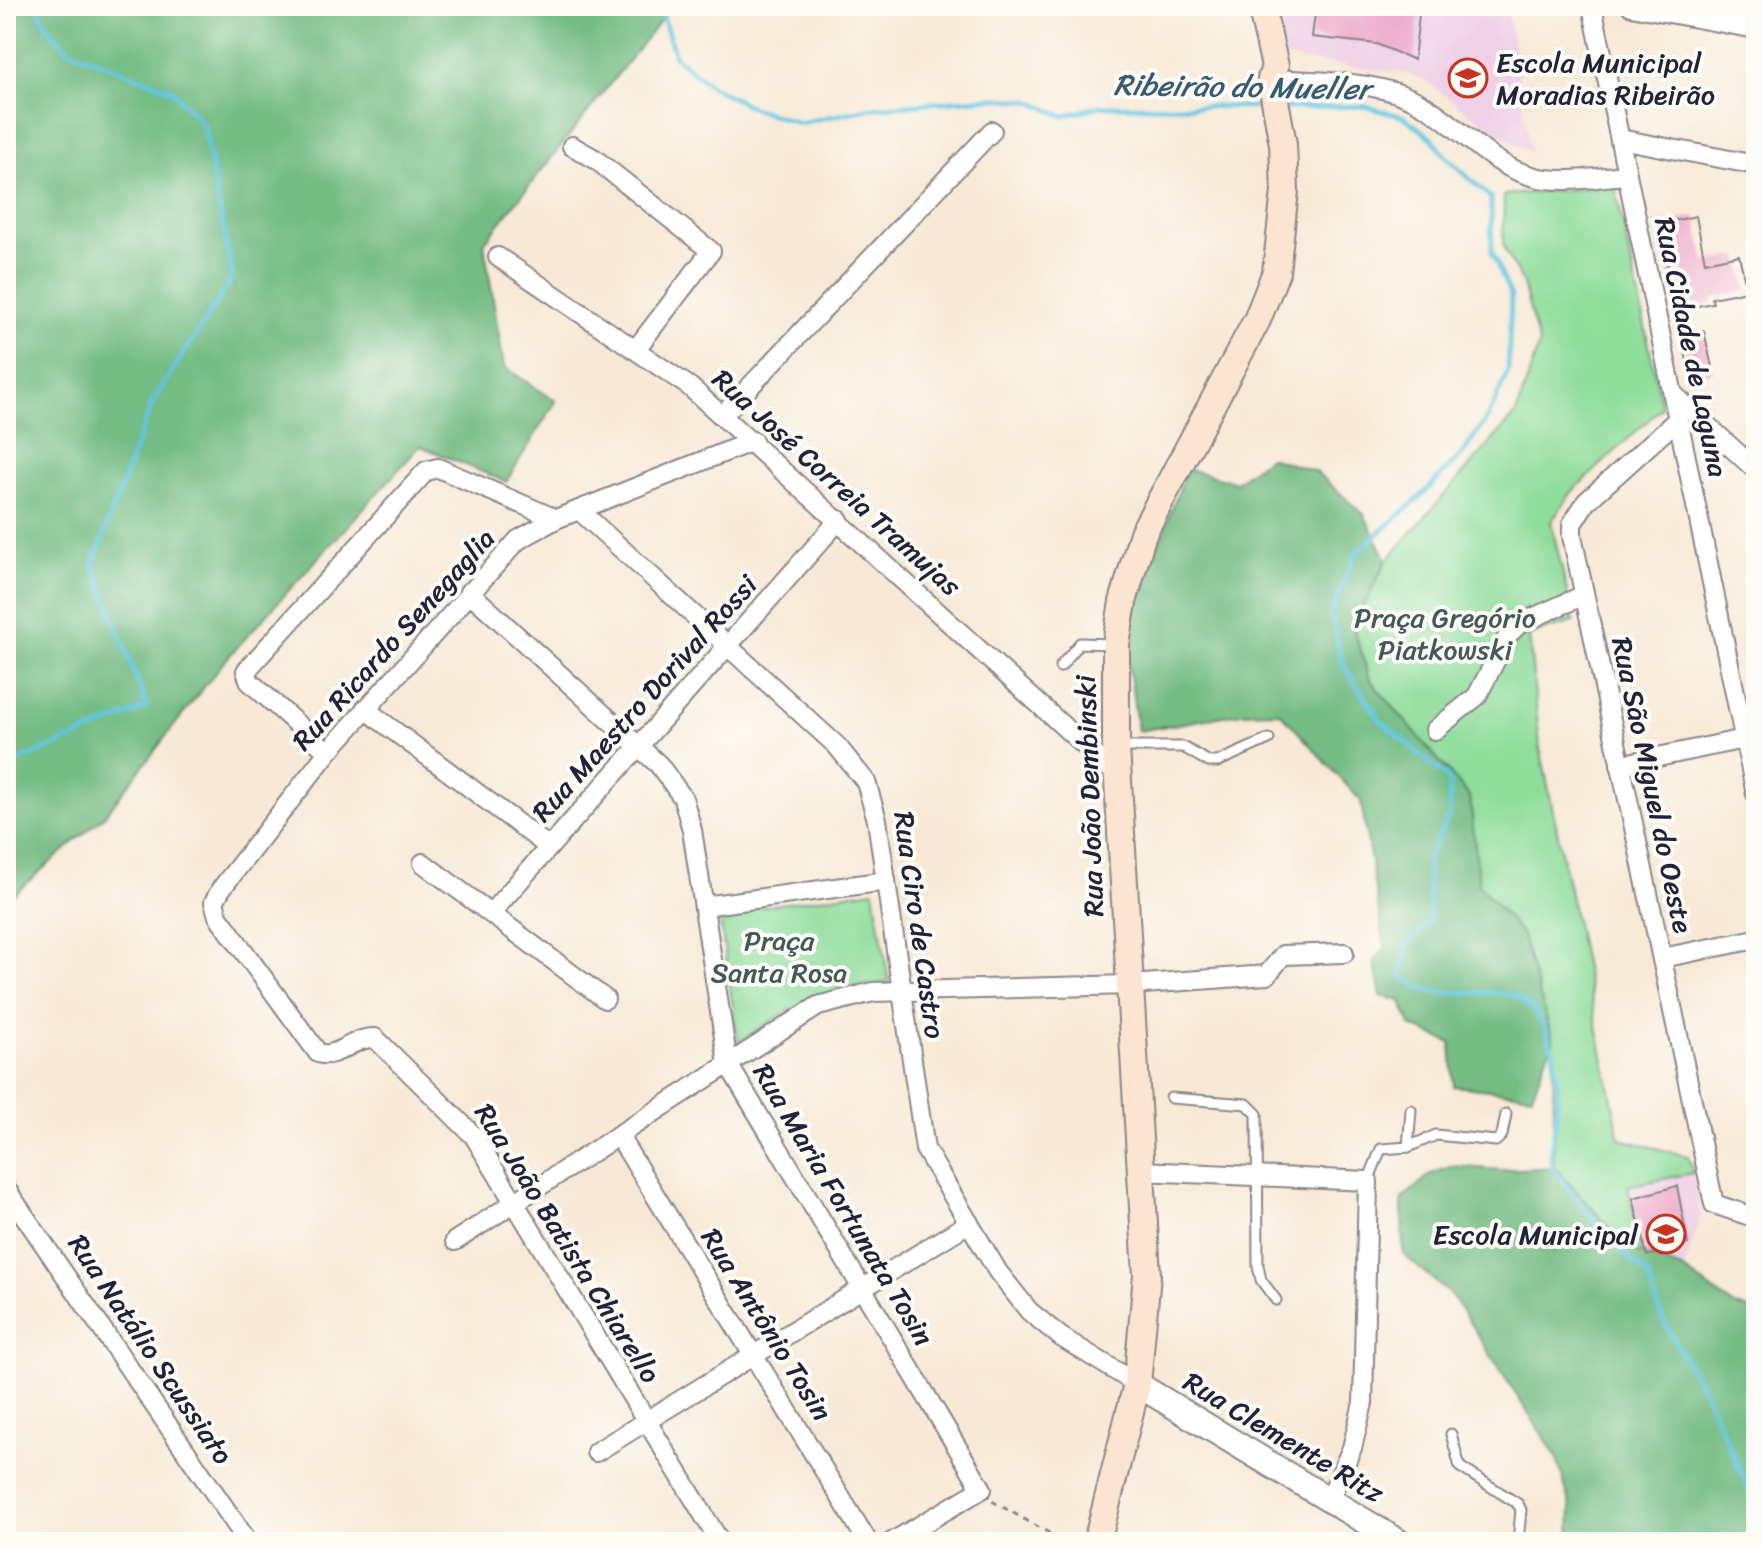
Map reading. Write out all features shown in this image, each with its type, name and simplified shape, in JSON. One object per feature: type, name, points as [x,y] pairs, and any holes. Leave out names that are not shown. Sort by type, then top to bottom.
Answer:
[{"type":"main road","name":"Rua João Dembinski","points":[[1248,6],[1262,69],[1273,87]]},
{"type":"main road","name":"Rua João Dembinski","points":[[1097,1542],[1137,1384],[1147,1275],[1116,747],[1116,644],[1126,590],[1143,533],[1257,320],[1276,272],[1285,191],[1273,87],[1275,66],[1261,6]]},
{"type":"street","name":"Rua Cidade de Laguna","points":[[1592,6],[1755,790]]},
{"type":"street","points":[[1631,6],[1756,29]]},
{"type":"street","points":[[1273,87],[1368,87],[1406,97],[1439,115],[1502,163],[1537,178],[1627,175]]},
{"type":"street","points":[[723,415],[992,131]]},
{"type":"street","points":[[1620,139],[1756,165]]},
{"type":"street","points":[[572,146],[595,159],[711,251],[636,349]]},
{"type":"street","name":"Rua José Correia Tramujas","points":[[498,257],[636,349],[723,415],[1118,776]]},
{"type":"street","points":[[1673,394],[1756,470]]},
{"type":"street","name":"Rua São Miguel do Oeste","points":[[1678,419],[1577,512],[1572,536],[1714,1204],[1756,1218]]},
{"type":"street","name":"Rua Ricardo Senegaglia","points":[[214,902],[328,752],[518,540],[556,519],[753,441]]},
{"type":"street","points":[[328,752],[250,682],[246,671],[426,471],[438,468],[556,519]]},
{"type":"street","name":"Rua Ciro de Castro","points":[[579,510],[837,746],[866,782],[877,820],[925,1149],[969,1223],[1029,1311],[1061,1337],[1137,1384]]},
{"type":"street","name":"Rua Maestro Dorival Rossi","points":[[491,913],[839,520]]},
{"type":"street","name":"Rua Maria Fortunata Tosin","points":[[469,592],[639,746],[683,798],[692,830],[728,1064],[982,1489]]},
{"type":"street","points":[[1435,730],[1477,696],[1509,634],[1519,624],[1584,595]]},
{"type":"street","points":[[365,709],[549,847]]},
{"type":"street","points":[[1620,765],[1744,739]]},
{"type":"street","points":[[423,863],[605,999]]},
{"type":"street","points":[[704,906],[886,881]]},
{"type":"street","name":"Rua João Batista Chiarello","points":[[214,902],[218,916],[313,1049],[323,1056],[361,1039],[375,1038],[462,1120],[515,1202],[720,1542]]},
{"type":"street","points":[[1662,958],[1756,939]]},
{"type":"street","points":[[455,1241],[818,1006],[856,994],[1130,985],[1267,975],[1283,955],[1344,953]]},
{"type":"street","name":"Rua Antônio Tosin","points":[[618,1135],[868,1542]]},
{"type":"street","points":[[1141,1171],[1368,1181],[1363,1403],[1352,1448],[1329,1500]]},
{"type":"street","name":"Rua Natálio Scussiato","points":[[6,1189],[248,1542]]},
{"type":"street","points":[[596,1452],[969,1223]]},
{"type":"street","name":"Rua Clemente Ritz","points":[[1137,1384],[1399,1542]]},
{"type":"street","points":[[892,1542],[982,1489]]},
{"type":"lane","points":[[1060,667],[1080,643],[1116,644]]},
{"type":"lane","points":[[1116,747],[1183,747],[1209,762],[1217,762],[1269,739]]},
{"type":"lane","points":[[1171,1098],[1247,1104],[1257,1114],[1258,1266],[1261,1280],[1276,1300]]},
{"type":"lane","points":[[1408,1147],[1411,1110]]},
{"type":"lane","points":[[1368,1181],[1381,1149],[1408,1147],[1436,1135],[1496,1141],[1502,1135],[1506,1114]]},
{"type":"lane","points":[[1451,1434],[1460,1467],[1518,1504],[1521,1510],[1518,1542]]},
{"type":"path","points":[[982,1489],[994,1502],[1065,1542]]},
{"type":"shaded area","name":"Escola Municipal Moradias Ribeirão","points":[[1270,6],[1507,6],[1531,153],[1497,133],[1426,81],[1407,74],[1282,57]]},
{"type":"shaded area","name":"Escola Municipal","points":[[1693,1173],[1701,1215],[1684,1270],[1642,1254],[1627,1186]]},
{"type":"green space","points":[[6,6],[672,6],[484,243],[504,367],[556,401],[506,482],[420,446],[222,664],[104,816],[6,901]]},
{"type":"green space","name":"Praça Gregório Piatkowski","points":[[1615,186],[1662,407],[1572,492],[1551,522],[1574,622],[1529,635],[1540,747],[1620,1139],[1688,1156],[1693,1173],[1628,1186],[1642,1254],[1629,1249],[1554,1167],[1553,1040],[1521,933],[1479,885],[1470,797],[1370,680],[1353,626],[1387,560],[1516,414],[1539,344],[1523,284],[1503,246],[1504,195]]},
{"type":"green space","points":[[1269,457],[1316,472],[1364,514],[1387,560],[1353,627],[1370,680],[1470,797],[1479,885],[1521,933],[1553,1040],[1532,1095],[1454,1086],[1451,1043],[1411,1026],[1401,1001],[1381,996],[1374,960],[1385,949],[1361,801],[1280,712],[1241,713],[1138,731],[1124,635],[1187,469],[1236,482]]},
{"type":"green space","name":"Praça Santa Rosa","points":[[874,890],[889,983],[845,989],[809,1001],[738,1042],[719,913]]},
{"type":"green space","points":[[1453,1166],[1501,1170],[1554,1167],[1629,1249],[1684,1270],[1735,1306],[1756,1310],[1756,1542],[1570,1542],[1571,1506],[1556,1456],[1453,1297],[1403,1254],[1402,1199],[1431,1174]]},
{"type":"building","points":[[1316,6],[1420,6],[1414,60],[1377,44],[1312,37]]},
{"type":"building","points":[[1696,216],[1705,262],[1739,255],[1747,291],[1712,298],[1713,303],[1677,310],[1659,224]]},
{"type":"building","points":[[1704,331],[1713,372],[1690,377],[1682,336]]},
{"type":"building","points":[[1677,1186],[1688,1244],[1647,1256],[1633,1198]]},
{"type":"waterway","points":[[6,766],[147,707],[93,564],[152,403],[233,277],[203,125],[172,90],[68,50],[46,25],[38,6]]},
{"type":"waterway","name":"Ribeirão do Mueller","points":[[660,6],[675,57],[712,87],[755,109],[799,123],[873,108],[989,98],[1029,101],[1064,116],[1100,106],[1267,107]]},
{"type":"waterway","name":"Ribeirão do Mueller","points":[[1285,108],[1364,106],[1404,117],[1432,138],[1446,157],[1491,198],[1492,253],[1511,296],[1508,372],[1488,417],[1463,453],[1419,498],[1356,553],[1331,613],[1343,665],[1380,720],[1449,779],[1450,813],[1427,861],[1430,921],[1407,945],[1402,976],[1418,987],[1432,991],[1498,993],[1517,998],[1531,1008],[1542,1023],[1550,1041],[1557,1081],[1552,1168],[1613,1243],[1648,1275],[1662,1319],[1705,1393],[1756,1506]]},
{"type":"place","name":"Escola Municipal Moradias Ribeirão","points":[[1468,78]]},
{"type":"place","name":"Escola Municipal","points":[[1666,1234]]}]
